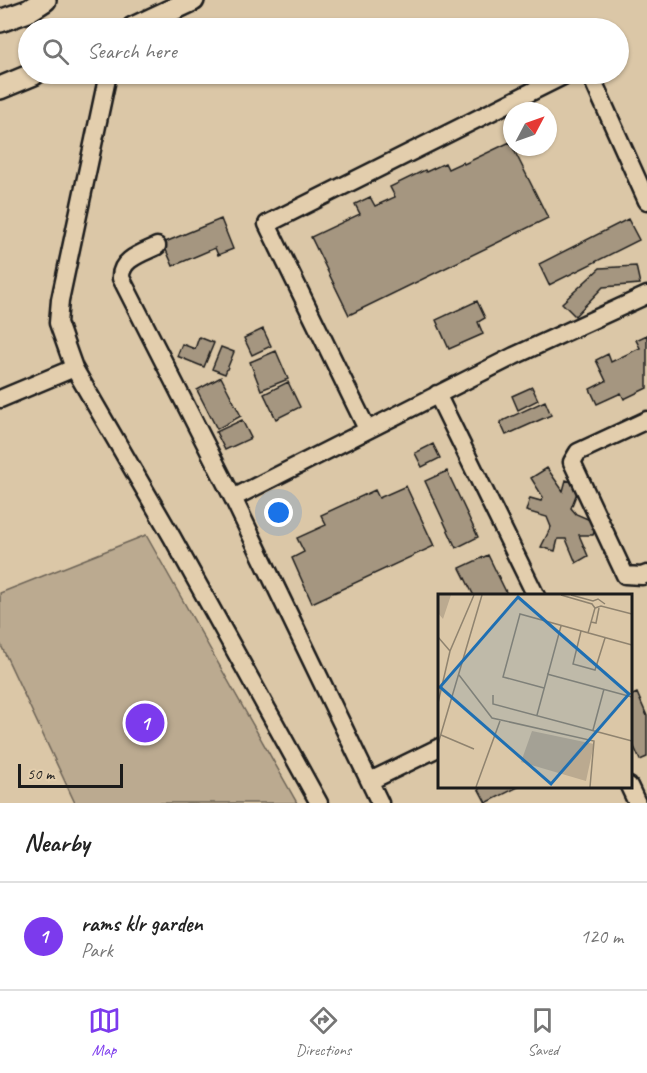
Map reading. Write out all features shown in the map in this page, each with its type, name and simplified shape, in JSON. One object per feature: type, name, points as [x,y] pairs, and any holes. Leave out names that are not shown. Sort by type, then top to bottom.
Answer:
[{"type":"main road","points":[[154,18],[193,0]]},
{"type":"main road","points":[[0,21],[31,4]]},
{"type":"main road","points":[[0,88],[18,81]]},
{"type":"street","points":[[106,84],[60,300],[58,323],[74,368],[172,537],[319,803]]},
{"type":"street","points":[[367,429],[267,224],[547,84]]},
{"type":"street","points":[[594,84],[647,201]]},
{"type":"street","points":[[157,246],[125,263],[120,270],[121,278],[233,498],[380,803]]},
{"type":"street","points":[[233,498],[514,356],[647,295]]},
{"type":"street","points":[[0,399],[74,368]]},
{"type":"street","points":[[437,394],[535,594]]},
{"type":"street","points":[[647,420],[578,452],[572,462],[625,575],[647,574]]},
{"type":"street","points":[[370,781],[438,748]]},
{"type":"street","points":[[630,788],[637,803]]},
{"type":"shaded area","points":[[146,535],[297,803],[75,803],[0,643],[0,593]]},
{"type":"building","points":[[503,145],[503,156],[517,156],[548,218],[349,315],[311,237],[360,214],[355,204],[370,197],[375,206],[395,197],[390,187],[425,170],[426,172],[445,163],[448,169],[463,162],[464,164]]},
{"type":"building","points":[[221,219],[233,249],[218,255],[215,248],[173,266],[163,243]]},
{"type":"building","points":[[628,219],[639,240],[549,285],[539,264]]},
{"type":"building","points":[[636,266],[640,284],[603,287],[575,316],[562,303],[600,268]]},
{"type":"building","points":[[477,301],[485,318],[478,322],[483,334],[449,349],[436,320]]},
{"type":"building","points":[[263,329],[271,346],[252,355],[244,338]]},
{"type":"building","points":[[647,335],[647,388],[624,399],[621,393],[597,404],[590,389],[606,381],[596,360],[608,354],[611,362],[640,348],[636,340]]},
{"type":"building","points":[[199,337],[214,343],[204,367],[177,356],[182,344],[195,349]]},
{"type":"building","points":[[221,347],[234,352],[225,374],[212,369]]},
{"type":"building","points":[[276,351],[288,379],[261,390],[250,362]]},
{"type":"building","points":[[221,377],[241,416],[217,429],[197,390]]},
{"type":"building","points":[[288,382],[300,407],[276,419],[264,394]]},
{"type":"building","points":[[532,387],[538,400],[518,410],[512,396]]},
{"type":"building","points":[[545,401],[551,415],[506,435],[500,422]]},
{"type":"building","points":[[242,420],[251,438],[225,450],[216,432]]},
{"type":"building","points":[[433,444],[440,458],[422,467],[415,453]]},
{"type":"building","points":[[547,468],[563,491],[566,480],[580,485],[571,508],[576,514],[597,523],[593,535],[579,535],[588,556],[576,563],[566,539],[558,539],[555,551],[541,547],[551,527],[547,517],[526,511],[530,498],[541,501],[543,497],[531,478]]},
{"type":"building","points":[[447,471],[478,537],[456,548],[425,481]]},
{"type":"building","points":[[406,486],[434,546],[312,603],[292,558],[304,552],[297,538],[326,525],[321,515],[375,490],[379,498]]},
{"type":"building","points":[[488,555],[507,594],[473,594],[460,568]]},
{"type":"building","points":[[637,693],[647,716],[647,757],[640,760],[632,742],[632,695]]},
{"type":"building","points":[[478,788],[516,788],[486,803]]},
{"type":"place","name":"rams klr garden","points":[[145,723]]}]
